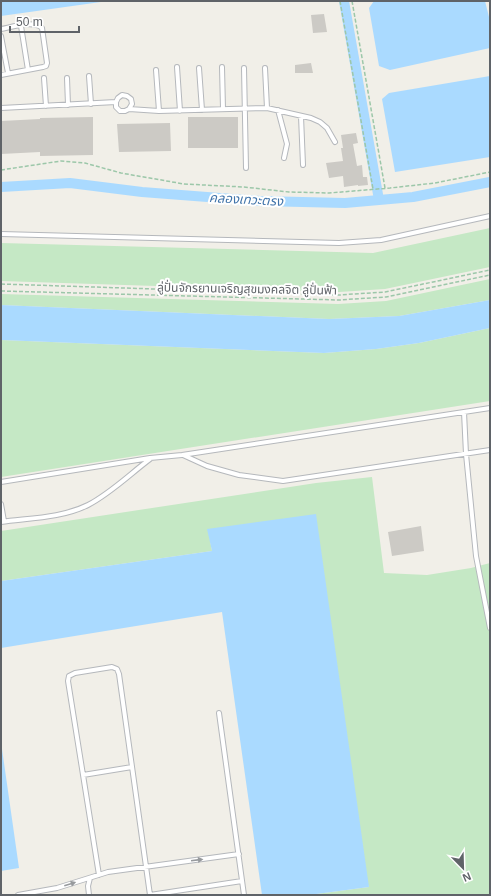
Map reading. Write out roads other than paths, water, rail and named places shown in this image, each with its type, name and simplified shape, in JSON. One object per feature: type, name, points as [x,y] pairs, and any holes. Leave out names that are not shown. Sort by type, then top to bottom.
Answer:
[{"type":"lane","points":[[1,29],[34,24],[39,25],[42,28],[48,63],[46,66],[1,75]]},
{"type":"lane","points":[[21,26],[28,70]]},
{"type":"lane","points":[[1,36],[8,73]]},
{"type":"lane","points":[[177,67],[180,111]]},
{"type":"lane","points":[[222,67],[223,109]]},
{"type":"lane","points":[[199,68],[202,110]]},
{"type":"lane","points":[[244,68],[246,168]]},
{"type":"lane","points":[[265,68],[267,108]]},
{"type":"lane","points":[[156,70],[159,111]]},
{"type":"lane","points":[[89,76],[91,104]]},
{"type":"lane","points":[[44,78],[46,106]]},
{"type":"lane","points":[[67,78],[68,105]]},
{"type":"lane","points":[[129,109],[132,104],[131,100],[127,96],[118,98],[116,107],[120,111],[129,109],[180,111],[267,108],[320,122],[335,142]]},
{"type":"lane","points":[[1,108],[116,102]]},
{"type":"lane","points":[[278,110],[287,144],[284,158]]},
{"type":"lane","points":[[301,116],[303,165]]},
{"type":"lane","points":[[1,234],[340,243],[381,240],[490,216]]},
{"type":"lane","points":[[1,482],[150,458],[182,455],[490,408]]},
{"type":"lane","points":[[464,412],[466,454],[476,556],[490,628]]},
{"type":"lane","points":[[182,455],[207,466],[239,475],[283,481],[490,450]]},
{"type":"lane","points":[[1,504],[3,522],[53,515],[77,509],[89,504],[108,492],[150,458]]},
{"type":"lane","points":[[99,875],[68,681],[69,676],[75,673],[112,667],[117,669],[119,674],[150,895],[242,881]]},
{"type":"lane","points":[[219,713],[244,895]]},
{"type":"lane","points":[[83,775],[132,767]]},
{"type":"lane","points":[[18,895],[44,891],[108,872],[239,854]]},
{"type":"lane","points":[[89,895],[88,886],[90,878]]},
{"type":"water","points":[[1,1],[108,1],[1,16]]},
{"type":"water","points":[[374,1],[485,1],[490,21],[490,48],[390,70],[379,66],[369,8]]},
{"type":"water","points":[[490,76],[490,157],[395,172],[382,99],[389,93]]},
{"type":"water","points":[[490,300],[490,328],[419,343],[376,349],[324,353],[1,340],[1,305],[329,319],[399,316]]},
{"type":"water","points":[[316,514],[369,887],[309,895],[262,895],[222,612],[1,648],[1,581],[212,551],[207,529]]},
{"type":"water","points":[[1,742],[19,868],[1,871]]},
{"type":"waterway","points":[[344,1],[379,200]]},
{"type":"waterway","name":"คลองเทวะตรง","points":[[1,187],[70,183],[142,192],[260,201],[345,203],[413,197],[490,182]]}]
